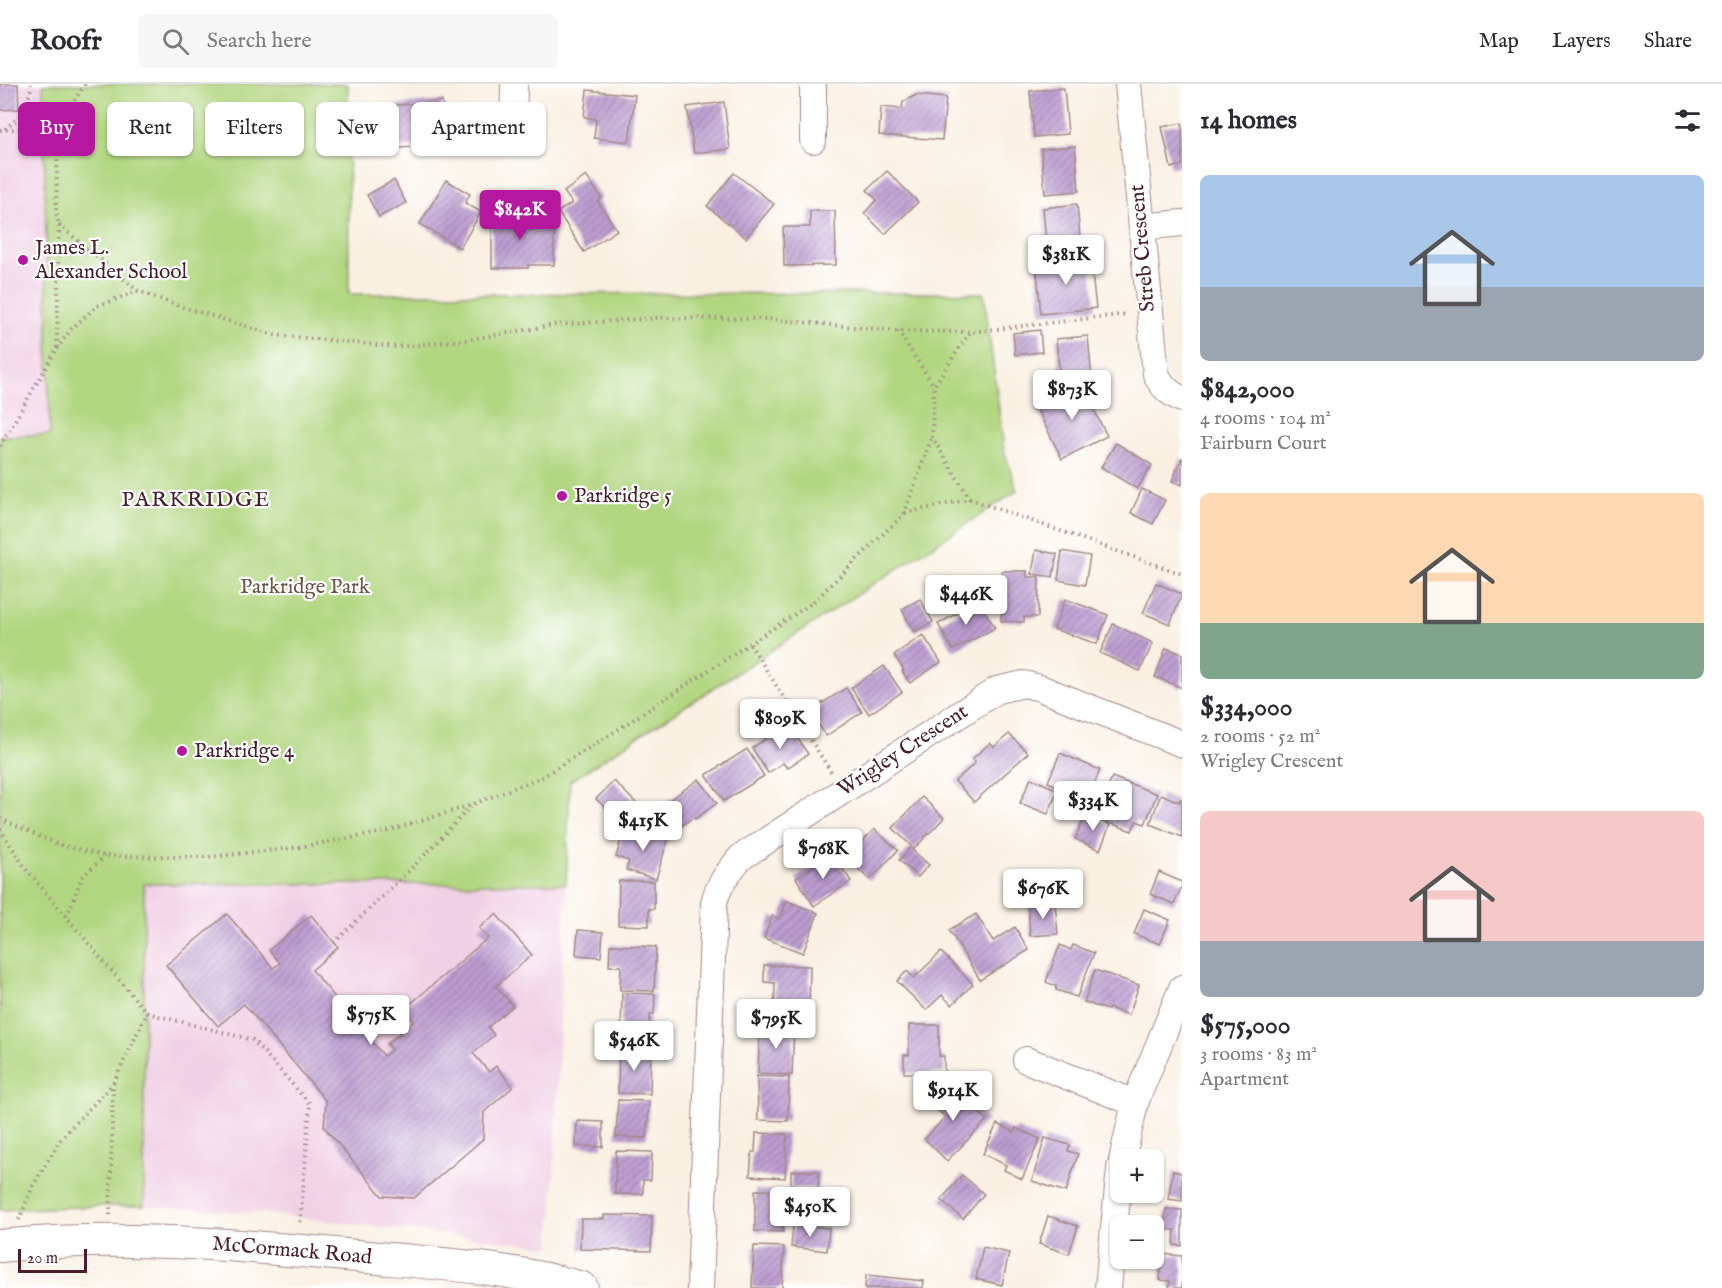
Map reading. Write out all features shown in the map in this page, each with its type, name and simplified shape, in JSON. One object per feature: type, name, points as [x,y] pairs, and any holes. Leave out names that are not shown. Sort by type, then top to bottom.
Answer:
[{"type":"street","points":[[514,84],[514,102]]},
{"type":"street","points":[[813,84],[813,140]]},
{"type":"street","name":"Streb Crescent","points":[[1128,84],[1156,374],[1161,385],[1182,399]]},
{"type":"street","points":[[1142,227],[1182,223]]},
{"type":"street","name":"Wrigley Crescent","points":[[700,1288],[714,903],[717,890],[724,877],[740,858],[997,690],[1024,684],[1040,688],[1182,744]]},
{"type":"street","points":[[1124,1149],[1135,1102],[1182,988]]},
{"type":"street","points":[[1026,1060],[1135,1102]]},
{"type":"street","points":[[1108,1288],[1116,1203]]},
{"type":"street","name":"McCormack Road","points":[[0,1246],[87,1240],[151,1240],[459,1266],[582,1288]]},
{"type":"path","points":[[2,130],[23,114],[31,84]]},
{"type":"path","points":[[72,102],[81,85]]},
{"type":"path","points":[[2,130],[18,129]]},
{"type":"path","points":[[57,156],[57,349]]},
{"type":"path","points":[[59,225],[138,291],[178,306],[275,335],[397,347],[465,340],[555,325],[657,318],[768,319],[897,330],[970,332],[1127,314]]},
{"type":"path","points":[[0,446],[71,329],[97,306],[138,291]]},
{"type":"path","points":[[897,330],[934,386]]},
{"type":"path","points":[[0,819],[57,844],[105,856],[209,857],[293,848],[385,832],[473,804],[542,777],[812,603],[904,514],[932,437],[934,386],[970,332]]},
{"type":"path","points":[[932,437],[970,499]]},
{"type":"path","points":[[904,514],[970,499],[1182,574]]},
{"type":"path","points":[[750,644],[830,771]]},
{"type":"path","points":[[334,943],[418,862],[473,804]]},
{"type":"path","points":[[0,829],[26,869],[147,1013],[253,1040],[310,1104],[300,1226]]},
{"type":"path","points":[[67,916],[82,877],[105,856]]},
{"type":"path","points":[[19,1217],[33,1186],[62,1137],[113,1084],[147,1013]]},
{"type":"path","points":[[110,1213],[113,1084]]},
{"type":"shaded area","name":"James L. Alexander School","points":[[0,84],[43,84],[43,102],[18,102],[18,156],[44,156],[50,435],[0,436]]},
{"type":"shaded area","points":[[144,884],[566,884],[551,1247],[260,1213],[144,1206]]},
{"type":"green space","name":"Parkridge Park","points":[[43,84],[348,84],[348,102],[316,102],[316,156],[348,156],[349,294],[984,293],[1004,450],[1017,491],[570,781],[566,884],[144,884],[144,1206],[0,1210],[0,436],[50,435],[44,156],[95,156],[95,102],[43,102]]},
{"type":"building","points":[[0,84],[18,84],[18,109],[0,110]]},
{"type":"building","points":[[1064,88],[1068,134],[1034,137],[1030,91]]},
{"type":"building","points":[[587,90],[635,95],[629,142],[594,138],[596,119],[584,117]]},
{"type":"building","points":[[916,95],[946,98],[942,140],[879,135],[881,107],[902,109],[903,102]]},
{"type":"building","points":[[724,102],[730,149],[694,153],[687,107]]},
{"type":"building","points":[[411,104],[411,147],[399,148],[399,105]]},
{"type":"building","points":[[1182,123],[1182,165],[1171,168],[1162,127]]},
{"type":"building","points":[[1075,146],[1079,191],[1045,194],[1041,149]]},
{"type":"building","points":[[887,171],[918,202],[885,234],[864,213],[877,200],[867,190]]},
{"type":"building","points":[[734,173],[774,204],[746,238],[707,206]]},
{"type":"building","points":[[586,176],[601,197],[598,202],[617,230],[584,252],[558,212],[572,203],[564,192]]},
{"type":"building","points":[[394,180],[406,203],[379,217],[367,195]]},
{"type":"building","points":[[446,180],[470,194],[465,203],[481,212],[460,248],[420,224]]},
{"type":"building","points":[[1077,204],[1081,250],[1047,253],[1043,208]]},
{"type":"building","points":[[492,209],[531,209],[531,230],[554,230],[554,265],[492,268]]},
{"type":"building","points":[[810,211],[835,211],[836,265],[784,266],[783,227],[810,227]]},
{"type":"building","points":[[1090,258],[1096,308],[1041,314],[1036,263]]},
{"type":"building","points":[[1040,330],[1042,352],[1015,355],[1013,333]]},
{"type":"building","points":[[1088,336],[1092,381],[1061,385],[1056,339]]},
{"type":"building","points":[[1081,384],[1107,436],[1062,459],[1036,407]]},
{"type":"building","points":[[1116,443],[1152,465],[1137,489],[1101,467]]},
{"type":"building","points":[[1182,457],[1182,485],[1172,481]]},
{"type":"building","points":[[1142,489],[1165,500],[1153,524],[1131,513]]},
{"type":"building","points":[[1036,550],[1057,554],[1053,577],[1032,574]]},
{"type":"building","points":[[1062,551],[1090,556],[1085,585],[1058,580]]},
{"type":"building","points":[[1002,571],[1027,571],[1027,577],[1039,577],[1038,617],[1024,617],[1024,622],[1001,621]]},
{"type":"building","points":[[1156,583],[1182,594],[1170,624],[1143,613]]},
{"type":"building","points":[[920,599],[933,622],[914,632],[902,609]]},
{"type":"building","points":[[1065,599],[1108,615],[1097,644],[1054,629]]},
{"type":"building","points":[[979,601],[995,628],[953,650],[938,624]]},
{"type":"building","points":[[1113,624],[1153,643],[1140,671],[1100,653]]},
{"type":"building","points":[[923,635],[941,662],[910,683],[894,655]]},
{"type":"building","points":[[1166,648],[1182,654],[1182,688],[1155,677]]},
{"type":"building","points":[[884,666],[902,692],[869,714],[851,688]]},
{"type":"building","points":[[846,688],[862,712],[826,736],[810,711]]},
{"type":"building","points":[[788,724],[808,754],[787,768],[783,763],[768,773],[752,748]]},
{"type":"building","points":[[1009,734],[1028,753],[974,802],[955,781],[975,763],[972,759],[990,743],[994,747]]},
{"type":"building","points":[[747,749],[764,776],[724,801],[706,775]]},
{"type":"building","points":[[1060,753],[1100,770],[1088,799],[1048,782]]},
{"type":"building","points":[[1112,777],[1157,794],[1145,824],[1136,821],[1132,831],[1104,821],[1108,808],[1101,805]]},
{"type":"building","points":[[1031,778],[1058,790],[1048,814],[1020,803]]},
{"type":"building","points":[[699,779],[717,803],[680,827],[664,804]]},
{"type":"building","points":[[614,781],[643,810],[625,827],[596,799]]},
{"type":"building","points":[[1161,794],[1179,802],[1180,799],[1182,800],[1182,837],[1150,824]]},
{"type":"building","points":[[922,797],[944,818],[914,849],[893,828]]},
{"type":"building","points":[[1086,815],[1110,825],[1100,850],[1075,839]]},
{"type":"building","points":[[637,827],[669,836],[656,879],[626,870],[629,861],[616,857],[623,833],[635,837]]},
{"type":"building","points":[[874,829],[898,850],[870,880],[847,859]]},
{"type":"building","points":[[910,848],[929,865],[918,877],[899,860]]},
{"type":"building","points":[[832,854],[851,881],[814,906],[796,878]]},
{"type":"building","points":[[1159,872],[1182,882],[1174,904],[1150,894]]},
{"type":"building","points":[[619,881],[654,881],[654,909],[649,909],[649,926],[618,925]]},
{"type":"building","points":[[787,901],[818,913],[803,953],[764,938],[772,916],[780,919]]},
{"type":"building","points":[[1055,903],[1058,934],[1030,936],[1028,905]]},
{"type":"building","points":[[1144,909],[1170,920],[1160,944],[1134,934]]},
{"type":"building","points":[[227,914],[273,968],[280,963],[269,950],[311,915],[338,947],[312,970],[384,1056],[392,1049],[387,1044],[414,1021],[403,1010],[488,938],[479,928],[496,914],[532,955],[496,986],[513,1006],[488,1027],[494,1035],[473,1053],[489,1072],[496,1066],[513,1087],[484,1112],[483,1139],[414,1198],[382,1196],[324,1127],[326,1101],[244,1004],[218,1026],[166,965]]},
{"type":"building","points":[[976,914],[993,941],[1015,927],[1029,950],[980,980],[949,930]]},
{"type":"building","points":[[578,930],[603,932],[601,957],[576,955]]},
{"type":"building","points":[[610,945],[656,947],[654,991],[620,990],[621,966],[609,966]]},
{"type":"building","points":[[1060,945],[1071,950],[1073,945],[1094,953],[1077,997],[1056,990],[1056,986],[1046,982]]},
{"type":"building","points":[[941,952],[973,984],[952,1005],[942,995],[926,1010],[897,981],[907,971],[914,978]]},
{"type":"building","points":[[764,965],[810,966],[809,1013],[774,1013],[775,983],[764,982]]},
{"type":"building","points":[[1095,970],[1139,985],[1129,1015],[1084,1002]]},
{"type":"building","points":[[622,993],[655,994],[654,1014],[650,1014],[649,1037],[621,1036]]},
{"type":"building","points":[[909,1025],[939,1025],[939,1056],[944,1056],[944,1073],[904,1073],[904,1055],[909,1055]]},
{"type":"building","points":[[760,1026],[794,1027],[792,1075],[758,1073]]},
{"type":"building","points":[[619,1050],[651,1051],[650,1094],[618,1093]]},
{"type":"building","points":[[757,1076],[789,1077],[788,1121],[758,1120]]},
{"type":"building","points":[[948,1082],[987,1120],[947,1161],[925,1139],[945,1117],[929,1102]]},
{"type":"building","points":[[618,1100],[649,1101],[647,1138],[616,1137]]},
{"type":"building","points":[[577,1121],[603,1122],[603,1147],[576,1146]]},
{"type":"building","points":[[997,1124],[1014,1132],[1016,1128],[1040,1139],[1022,1179],[1004,1170],[1006,1165],[983,1154]]},
{"type":"building","points":[[756,1133],[787,1134],[785,1178],[750,1176]]},
{"type":"building","points":[[1045,1138],[1070,1145],[1068,1151],[1078,1154],[1066,1192],[1032,1181]]},
{"type":"building","points":[[616,1151],[652,1152],[651,1180],[643,1180],[643,1194],[615,1194]]},
{"type":"building","points":[[791,1171],[819,1171],[818,1188],[791,1188]]},
{"type":"building","points":[[1173,1171],[1182,1173],[1182,1201],[1168,1199]]},
{"type":"building","points":[[962,1175],[984,1194],[963,1219],[941,1200]]},
{"type":"building","points":[[755,1190],[784,1191],[783,1232],[755,1231]]},
{"type":"building","points":[[1166,1209],[1182,1210],[1182,1246],[1174,1245],[1175,1230],[1164,1229]]},
{"type":"building","points":[[604,1215],[652,1216],[651,1251],[580,1249],[581,1219],[604,1219]]},
{"type":"building","points":[[1048,1216],[1078,1226],[1069,1254],[1039,1244]]},
{"type":"building","points":[[793,1225],[829,1228],[827,1251],[791,1247]]},
{"type":"building","points":[[754,1246],[784,1247],[782,1288],[752,1288]]},
{"type":"building","points":[[983,1247],[1009,1253],[1002,1285],[976,1279]]},
{"type":"building","points":[[1164,1254],[1182,1256],[1182,1288],[1169,1288],[1170,1281],[1160,1280],[1161,1269],[1164,1269]]},
{"type":"building","points":[[866,1275],[924,1281],[923,1288],[865,1288]]},
{"type":"place","name":"James L. Alexander School","points":[[23,260]]},
{"type":"place","name":"Parkridge 5","points":[[562,496]]},
{"type":"place","name":"Parkridge 4","points":[[182,751]]},
{"type":"district","name":"PARKRIDGE","points":[[196,500]]}]
